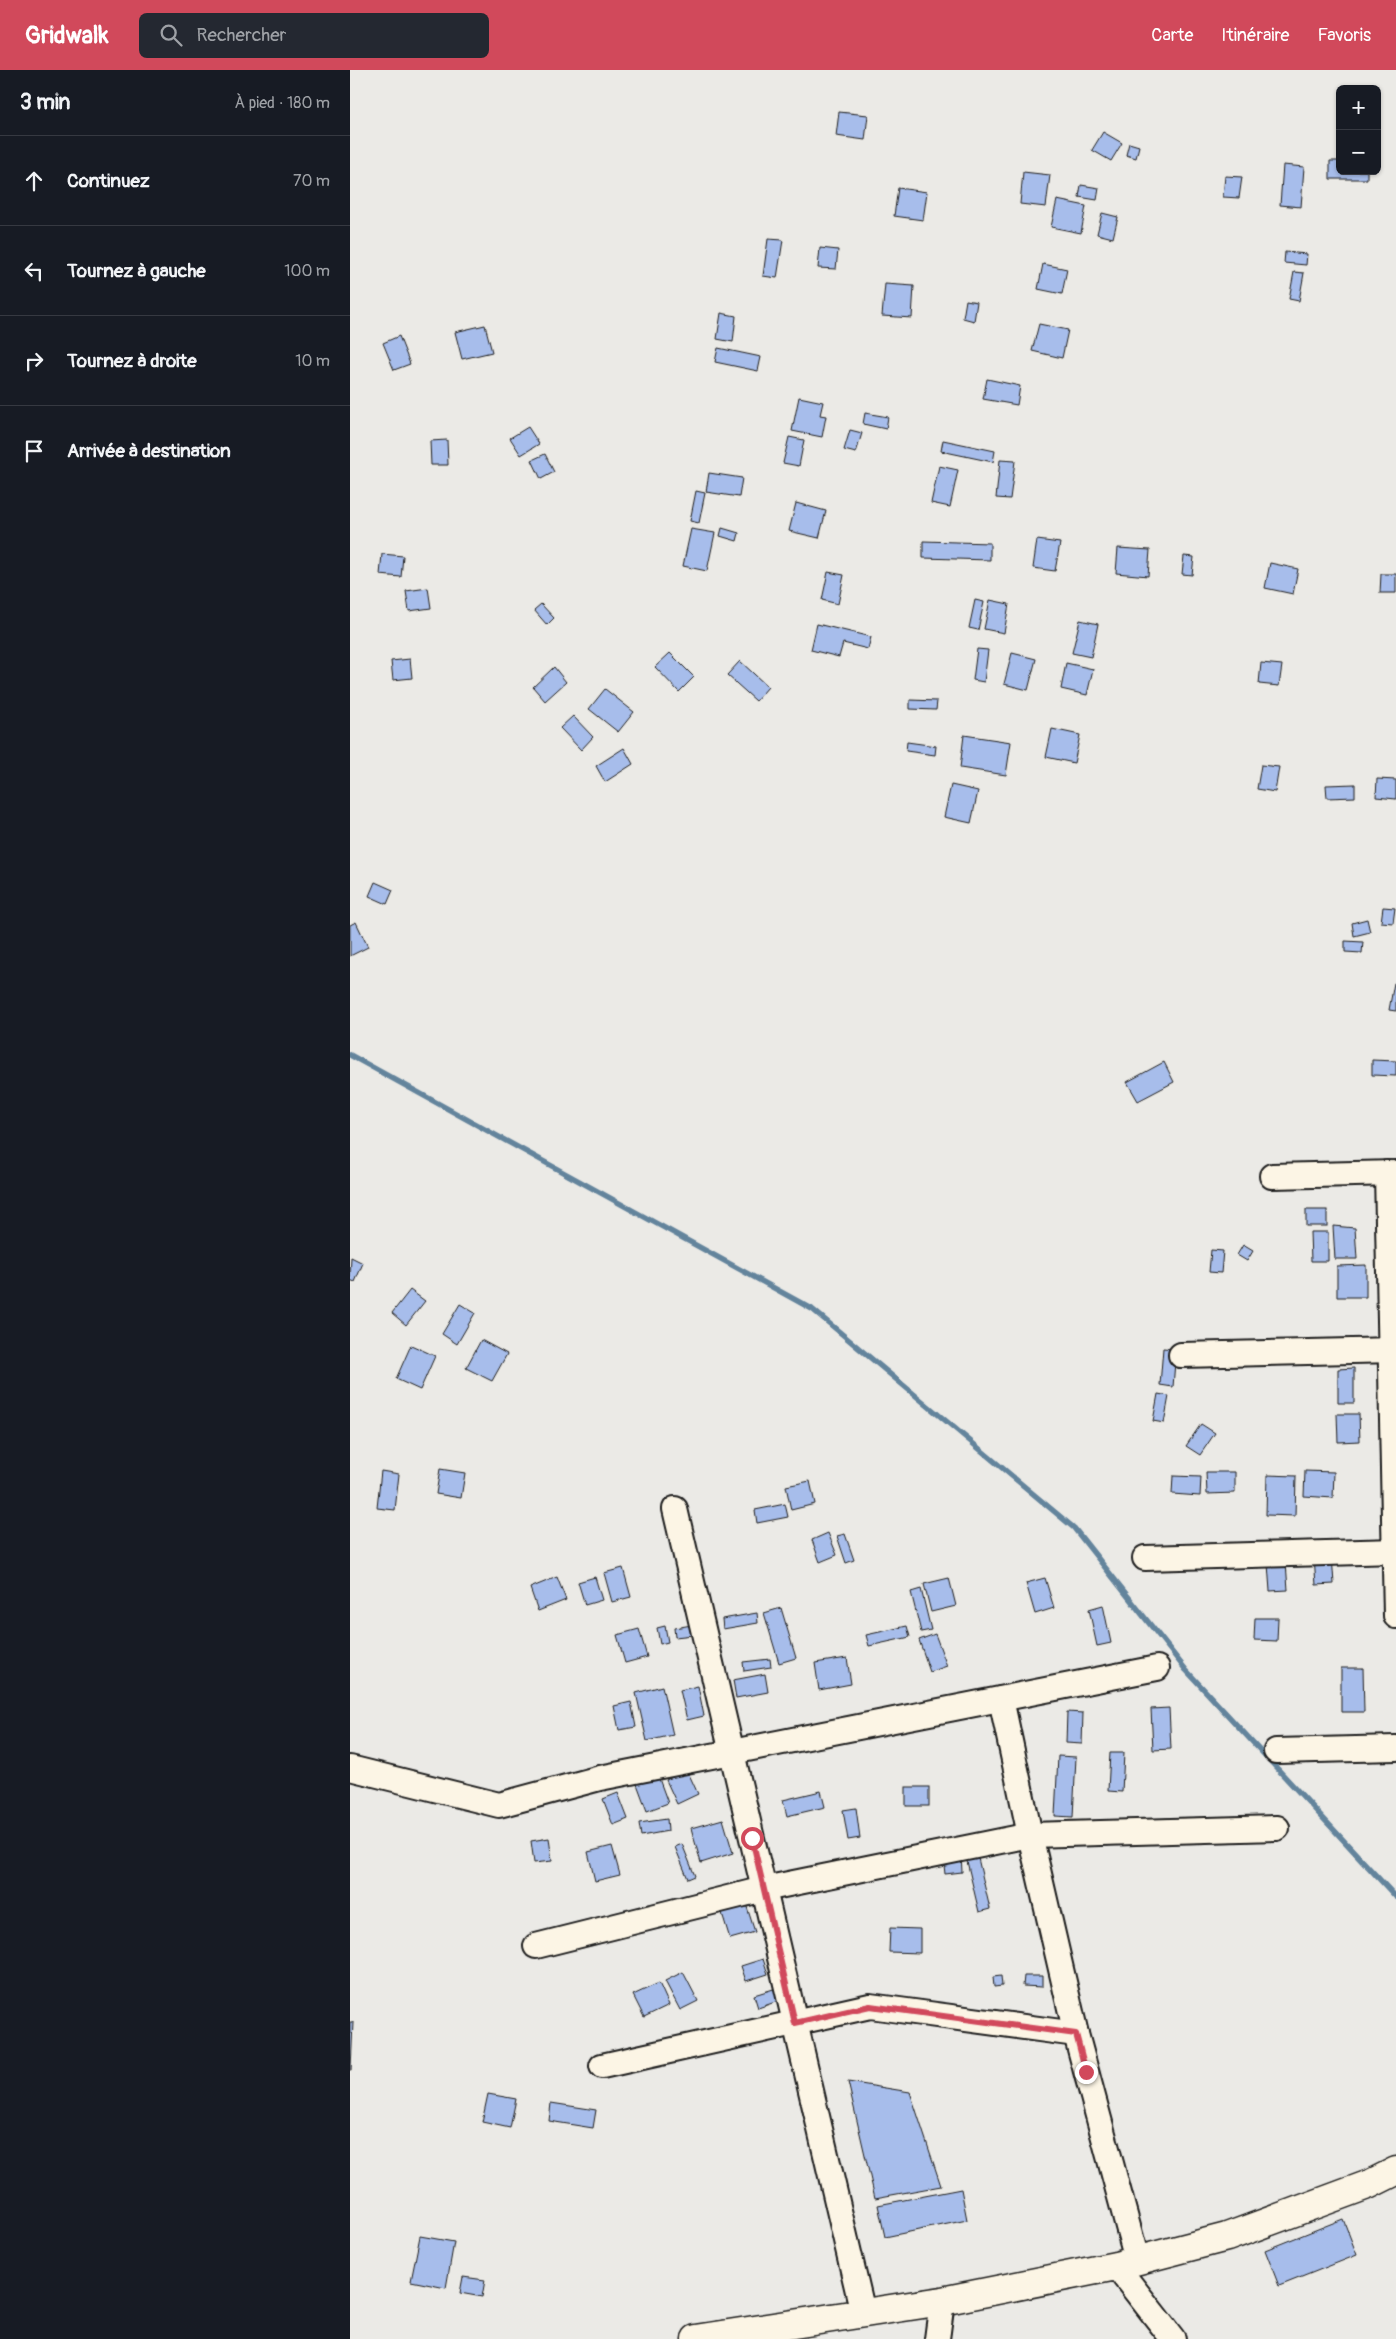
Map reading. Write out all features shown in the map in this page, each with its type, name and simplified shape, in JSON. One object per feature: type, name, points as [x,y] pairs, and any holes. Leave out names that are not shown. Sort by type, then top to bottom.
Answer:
[{"type":"main road","points":[[696,2339],[795,2331],[863,2313],[942,2301],[1127,2263],[1227,2237],[1370,2184],[1396,2171]]},
{"type":"street","points":[[1272,1176],[1392,1173],[1396,1616]]},
{"type":"street","points":[[1181,1355],[1393,1350]]},
{"type":"street","points":[[675,1509],[863,2313]]},
{"type":"street","points":[[1144,1558],[1395,1551]]},
{"type":"street","points":[[350,1768],[499,1806],[600,1778],[1157,1668]]},
{"type":"street","points":[[1001,1699],[1127,2263],[1173,2339]]},
{"type":"street","points":[[1276,1751],[1396,1748]]},
{"type":"street","points":[[536,1946],[764,1889],[1030,1835],[1277,1828]]},
{"type":"street","points":[[602,2066],[870,2006],[1076,2034]]},
{"type":"street","points":[[937,2339],[942,2301]]},
{"type":"building","points":[[839,112],[868,115],[865,140],[836,136]]},
{"type":"building","points":[[1103,132],[1122,143],[1111,161],[1092,150]]},
{"type":"building","points":[[1129,143],[1139,146],[1136,158],[1126,155]]},
{"type":"building","points":[[1330,161],[1336,161],[1336,175],[1367,175],[1367,179],[1330,179]]},
{"type":"building","points":[[1283,165],[1304,167],[1301,207],[1280,205]]},
{"type":"building","points":[[1023,172],[1050,175],[1046,207],[1020,204]]},
{"type":"building","points":[[1225,176],[1242,177],[1239,198],[1223,197]]},
{"type":"building","points":[[1081,185],[1099,188],[1097,200],[1079,197]]},
{"type":"building","points":[[898,188],[927,192],[923,220],[894,216]]},
{"type":"building","points":[[1057,200],[1086,206],[1081,233],[1051,227]]},
{"type":"building","points":[[1102,213],[1118,217],[1113,238],[1097,234]]},
{"type":"building","points":[[768,239],[783,240],[777,278],[763,276]]},
{"type":"building","points":[[820,248],[838,250],[836,269],[818,268]]},
{"type":"building","points":[[1285,252],[1307,254],[1306,265],[1284,263]]},
{"type":"building","points":[[1043,264],[1067,269],[1062,294],[1038,289]]},
{"type":"building","points":[[1294,272],[1304,273],[1299,301],[1289,299]]},
{"type":"building","points":[[885,284],[914,286],[912,318],[882,316]]},
{"type":"building","points":[[966,300],[977,302],[974,321],[963,318]]},
{"type":"building","points":[[721,313],[736,316],[733,342],[717,339]]},
{"type":"building","points":[[1039,324],[1068,330],[1062,358],[1032,351]]},
{"type":"building","points":[[485,325],[492,352],[462,359],[455,332]]},
{"type":"building","points":[[399,336],[410,364],[394,370],[383,343]]},
{"type":"building","points":[[718,348],[761,357],[758,371],[715,362]]},
{"type":"building","points":[[987,379],[1020,386],[1017,405],[983,399]]},
{"type":"building","points":[[799,397],[823,402],[820,415],[826,416],[822,437],[792,431]]},
{"type":"building","points":[[865,413],[888,417],[886,429],[863,424]]},
{"type":"building","points":[[528,427],[539,444],[521,455],[510,438]]},
{"type":"building","points":[[850,430],[862,433],[856,453],[844,450]]},
{"type":"building","points":[[789,437],[804,440],[799,466],[783,463]]},
{"type":"building","points":[[447,440],[448,465],[431,465],[430,441]]},
{"type":"building","points":[[943,440],[995,451],[993,462],[941,451]]},
{"type":"building","points":[[545,454],[554,472],[541,479],[532,460]]},
{"type":"building","points":[[1000,460],[1015,461],[1010,499],[996,498]]},
{"type":"building","points":[[939,466],[958,470],[950,507],[931,503]]},
{"type":"building","points":[[709,473],[742,478],[739,497],[706,492]]},
{"type":"building","points":[[696,491],[705,493],[699,523],[690,521]]},
{"type":"building","points":[[796,503],[826,511],[819,538],[789,531]]},
{"type":"building","points":[[722,528],[739,533],[737,541],[720,536]]},
{"type":"building","points":[[691,529],[715,533],[707,571],[683,566]]},
{"type":"building","points":[[1037,540],[1060,543],[1055,571],[1033,568]]},
{"type":"building","points":[[923,541],[990,543],[990,560],[923,558]]},
{"type":"building","points":[[1118,548],[1150,550],[1148,576],[1116,573]]},
{"type":"building","points":[[382,554],[403,556],[401,577],[380,575]]},
{"type":"building","points":[[1184,556],[1194,557],[1192,575],[1182,574]]},
{"type":"building","points":[[1270,563],[1298,569],[1293,594],[1265,588]]},
{"type":"building","points":[[828,572],[844,575],[838,604],[822,600]]},
{"type":"building","points":[[1381,574],[1396,574],[1396,593],[1380,593]]},
{"type":"building","points":[[428,588],[431,608],[409,611],[406,591]]},
{"type":"building","points":[[975,600],[984,602],[978,630],[969,628]]},
{"type":"building","points":[[990,600],[1009,604],[1004,633],[984,629]]},
{"type":"building","points":[[541,604],[554,618],[547,625],[534,610]]},
{"type":"building","points":[[1080,620],[1098,624],[1091,657],[1072,653]]},
{"type":"building","points":[[817,624],[871,637],[868,649],[843,643],[839,657],[811,650]]},
{"type":"building","points":[[977,649],[988,650],[984,682],[973,680]]},
{"type":"building","points":[[670,653],[694,677],[679,692],[655,667]]},
{"type":"building","points":[[1012,653],[1036,659],[1028,690],[1004,684]]},
{"type":"building","points":[[410,659],[412,678],[393,680],[391,661]]},
{"type":"building","points":[[740,661],[768,687],[756,701],[727,675]]},
{"type":"building","points":[[1066,663],[1093,669],[1087,695],[1061,689]]},
{"type":"building","points":[[1261,663],[1282,665],[1279,686],[1259,684]]},
{"type":"building","points":[[554,667],[566,682],[545,701],[533,687]]},
{"type":"building","points":[[605,689],[634,712],[618,732],[589,709]]},
{"type":"building","points":[[910,700],[937,701],[936,710],[910,709]]},
{"type":"building","points":[[573,716],[593,737],[581,750],[560,728]]},
{"type":"building","points":[[1052,729],[1080,735],[1074,763],[1046,757]]},
{"type":"building","points":[[964,735],[1011,742],[1006,775],[960,768]]},
{"type":"building","points":[[907,742],[936,746],[935,755],[906,751]]},
{"type":"building","points":[[624,748],[633,764],[605,782],[596,766]]},
{"type":"building","points":[[1261,765],[1279,767],[1275,792],[1257,789]]},
{"type":"building","points":[[1377,779],[1396,780],[1396,799],[1376,797]]},
{"type":"building","points":[[1355,784],[1355,797],[1327,798],[1326,785]]},
{"type":"building","points":[[951,785],[978,791],[971,823],[944,817]]},
{"type":"building","points":[[375,882],[393,890],[387,904],[369,896]]},
{"type":"building","points":[[1383,907],[1395,908],[1393,923],[1381,922]]},
{"type":"building","points":[[1367,919],[1370,932],[1354,936],[1352,923]]},
{"type":"building","points":[[356,922],[368,947],[350,956],[350,925]]},
{"type":"building","points":[[1345,941],[1363,942],[1362,953],[1345,952]]},
{"type":"building","points":[[1394,983],[1396,983],[1396,1011],[1389,1010]]},
{"type":"building","points":[[1372,1060],[1396,1061],[1396,1076],[1372,1075]]},
{"type":"building","points":[[1164,1062],[1174,1082],[1138,1101],[1127,1082]]},
{"type":"building","points":[[1306,1210],[1327,1210],[1327,1226],[1306,1226]]},
{"type":"building","points":[[1333,1226],[1355,1228],[1357,1259],[1335,1259]]},
{"type":"building","points":[[1310,1232],[1328,1232],[1328,1261],[1311,1261]]},
{"type":"building","points":[[1243,1245],[1253,1251],[1247,1261],[1237,1255]]},
{"type":"building","points":[[1211,1250],[1223,1251],[1221,1273],[1209,1272]]},
{"type":"building","points":[[351,1257],[363,1263],[355,1282],[350,1280]]},
{"type":"building","points":[[1366,1265],[1366,1297],[1337,1297],[1337,1266]]},
{"type":"building","points":[[410,1290],[425,1301],[406,1325],[392,1313]]},
{"type":"building","points":[[460,1304],[475,1313],[457,1344],[442,1334]]},
{"type":"building","points":[[481,1340],[507,1354],[492,1381],[466,1368]]},
{"type":"building","points":[[411,1345],[435,1356],[420,1390],[396,1379]]},
{"type":"building","points":[[1163,1348],[1176,1349],[1173,1387],[1160,1385]]},
{"type":"building","points":[[1354,1368],[1354,1403],[1338,1403],[1338,1369]]},
{"type":"building","points":[[1158,1394],[1169,1396],[1164,1423],[1153,1421]]},
{"type":"building","points":[[1337,1414],[1359,1414],[1360,1441],[1338,1442]]},
{"type":"building","points":[[1201,1424],[1215,1433],[1200,1455],[1186,1446]]},
{"type":"building","points":[[440,1469],[465,1473],[461,1498],[436,1494]]},
{"type":"building","points":[[381,1471],[399,1474],[395,1510],[377,1508]]},
{"type":"building","points":[[1305,1471],[1334,1472],[1333,1498],[1304,1496]]},
{"type":"building","points":[[1206,1472],[1235,1472],[1235,1493],[1207,1494]]},
{"type":"building","points":[[1267,1475],[1296,1476],[1295,1516],[1266,1515]]},
{"type":"building","points":[[1173,1476],[1201,1477],[1200,1496],[1172,1494]]},
{"type":"building","points":[[810,1481],[815,1504],[791,1510],[786,1486]]},
{"type":"building","points":[[785,1504],[788,1517],[757,1523],[755,1510]]},
{"type":"building","points":[[828,1533],[837,1555],[820,1562],[812,1540]]},
{"type":"building","points":[[845,1534],[854,1560],[846,1563],[837,1536]]},
{"type":"building","points":[[1332,1556],[1334,1584],[1316,1585],[1314,1557]]},
{"type":"building","points":[[1286,1562],[1288,1590],[1270,1591],[1268,1564]]},
{"type":"building","points":[[623,1568],[631,1597],[612,1602],[604,1573]]},
{"type":"building","points":[[557,1577],[566,1600],[538,1611],[530,1588]]},
{"type":"building","points":[[595,1577],[602,1600],[585,1605],[578,1582]]},
{"type":"building","points":[[949,1578],[956,1606],[931,1612],[924,1584]]},
{"type":"building","points":[[1045,1578],[1054,1608],[1035,1614],[1026,1583]]},
{"type":"building","points":[[921,1589],[931,1630],[921,1632],[911,1592]]},
{"type":"building","points":[[1103,1605],[1111,1643],[1097,1646],[1089,1609]]},
{"type":"building","points":[[781,1608],[796,1658],[779,1663],[764,1613]]},
{"type":"building","points":[[757,1613],[758,1623],[723,1629],[722,1619]]},
{"type":"building","points":[[1255,1618],[1278,1618],[1277,1641],[1254,1640]]},
{"type":"building","points":[[692,1625],[693,1635],[675,1637],[674,1628]]},
{"type":"building","points":[[665,1626],[668,1642],[660,1644],[657,1628]]},
{"type":"building","points":[[907,1626],[910,1637],[869,1646],[866,1635]]},
{"type":"building","points":[[639,1629],[647,1657],[625,1663],[617,1635]]},
{"type":"building","points":[[935,1634],[947,1666],[930,1672],[919,1640]]},
{"type":"building","points":[[847,1658],[851,1684],[819,1690],[815,1663]]},
{"type":"building","points":[[770,1659],[771,1667],[744,1671],[743,1662]]},
{"type":"building","points":[[1341,1668],[1363,1668],[1364,1712],[1341,1712]]},
{"type":"building","points":[[765,1674],[768,1692],[736,1698],[733,1680]]},
{"type":"building","points":[[662,1686],[673,1735],[647,1741],[636,1693]]},
{"type":"building","points":[[698,1686],[704,1716],[687,1720],[680,1690]]},
{"type":"building","points":[[631,1702],[636,1727],[619,1730],[614,1706]]},
{"type":"building","points":[[1169,1708],[1171,1749],[1153,1750],[1151,1709]]},
{"type":"building","points":[[1067,1712],[1083,1713],[1082,1744],[1066,1743]]},
{"type":"building","points":[[1110,1753],[1124,1753],[1122,1792],[1108,1791]]},
{"type":"building","points":[[1058,1756],[1076,1757],[1073,1817],[1055,1816]]},
{"type":"building","points":[[687,1770],[698,1794],[677,1804],[666,1780]]},
{"type":"building","points":[[658,1776],[668,1803],[647,1811],[637,1784]]},
{"type":"building","points":[[906,1787],[929,1787],[929,1806],[906,1806]]},
{"type":"building","points":[[821,1791],[825,1807],[787,1816],[783,1800]]},
{"type":"building","points":[[618,1793],[628,1819],[613,1825],[603,1799]]},
{"type":"building","points":[[856,1808],[860,1838],[848,1840],[843,1810]]},
{"type":"building","points":[[667,1819],[668,1831],[641,1836],[639,1823]]},
{"type":"building","points":[[723,1819],[733,1853],[701,1863],[691,1828]]},
{"type":"building","points":[[549,1838],[552,1861],[534,1863],[531,1841]]},
{"type":"building","points":[[682,1844],[695,1876],[688,1879],[675,1847]]},
{"type":"building","points":[[612,1846],[620,1875],[595,1881],[588,1852]]},
{"type":"building","points":[[961,1854],[962,1872],[945,1874],[943,1856]]},
{"type":"building","points":[[977,1854],[990,1909],[979,1912],[966,1857]]},
{"type":"building","points":[[746,1904],[755,1932],[730,1939],[722,1913]]},
{"type":"building","points":[[890,1928],[920,1929],[920,1953],[889,1952]]},
{"type":"building","points":[[763,1959],[768,1974],[746,1981],[741,1966]]},
{"type":"building","points":[[683,1972],[698,2001],[680,2010],[665,1981]]},
{"type":"building","points":[[1001,1976],[1002,1986],[994,1987],[993,1977]]},
{"type":"building","points":[[1024,1976],[1042,1976],[1042,1987],[1023,1986]]},
{"type":"building","points":[[659,1983],[669,2005],[644,2017],[633,1995]]},
{"type":"building","points":[[780,1987],[784,1999],[758,2008],[754,1995]]},
{"type":"building","points":[[350,2022],[353,2022],[351,2070],[350,2070]]},
{"type":"building","points":[[848,2082],[910,2092],[941,2186],[875,2198]]},
{"type":"building","points":[[488,2094],[516,2099],[510,2128],[482,2122]]},
{"type":"building","points":[[551,2103],[596,2110],[593,2128],[549,2121]]},
{"type":"building","points":[[961,2189],[967,2220],[885,2237],[878,2205]]},
{"type":"building","points":[[1343,2219],[1357,2255],[1279,2286],[1265,2250]]},
{"type":"building","points":[[420,2236],[454,2242],[446,2288],[411,2281]]},
{"type":"building","points":[[463,2277],[485,2280],[482,2297],[460,2293]]},
{"type":"waterway","points":[[350,1055],[812,1309],[1074,1528],[1186,1670],[1396,1897]]},
{"type":"route","points":[[752,1838],[795,2023],[870,2006],[1076,2034],[1086,2072]]}]
